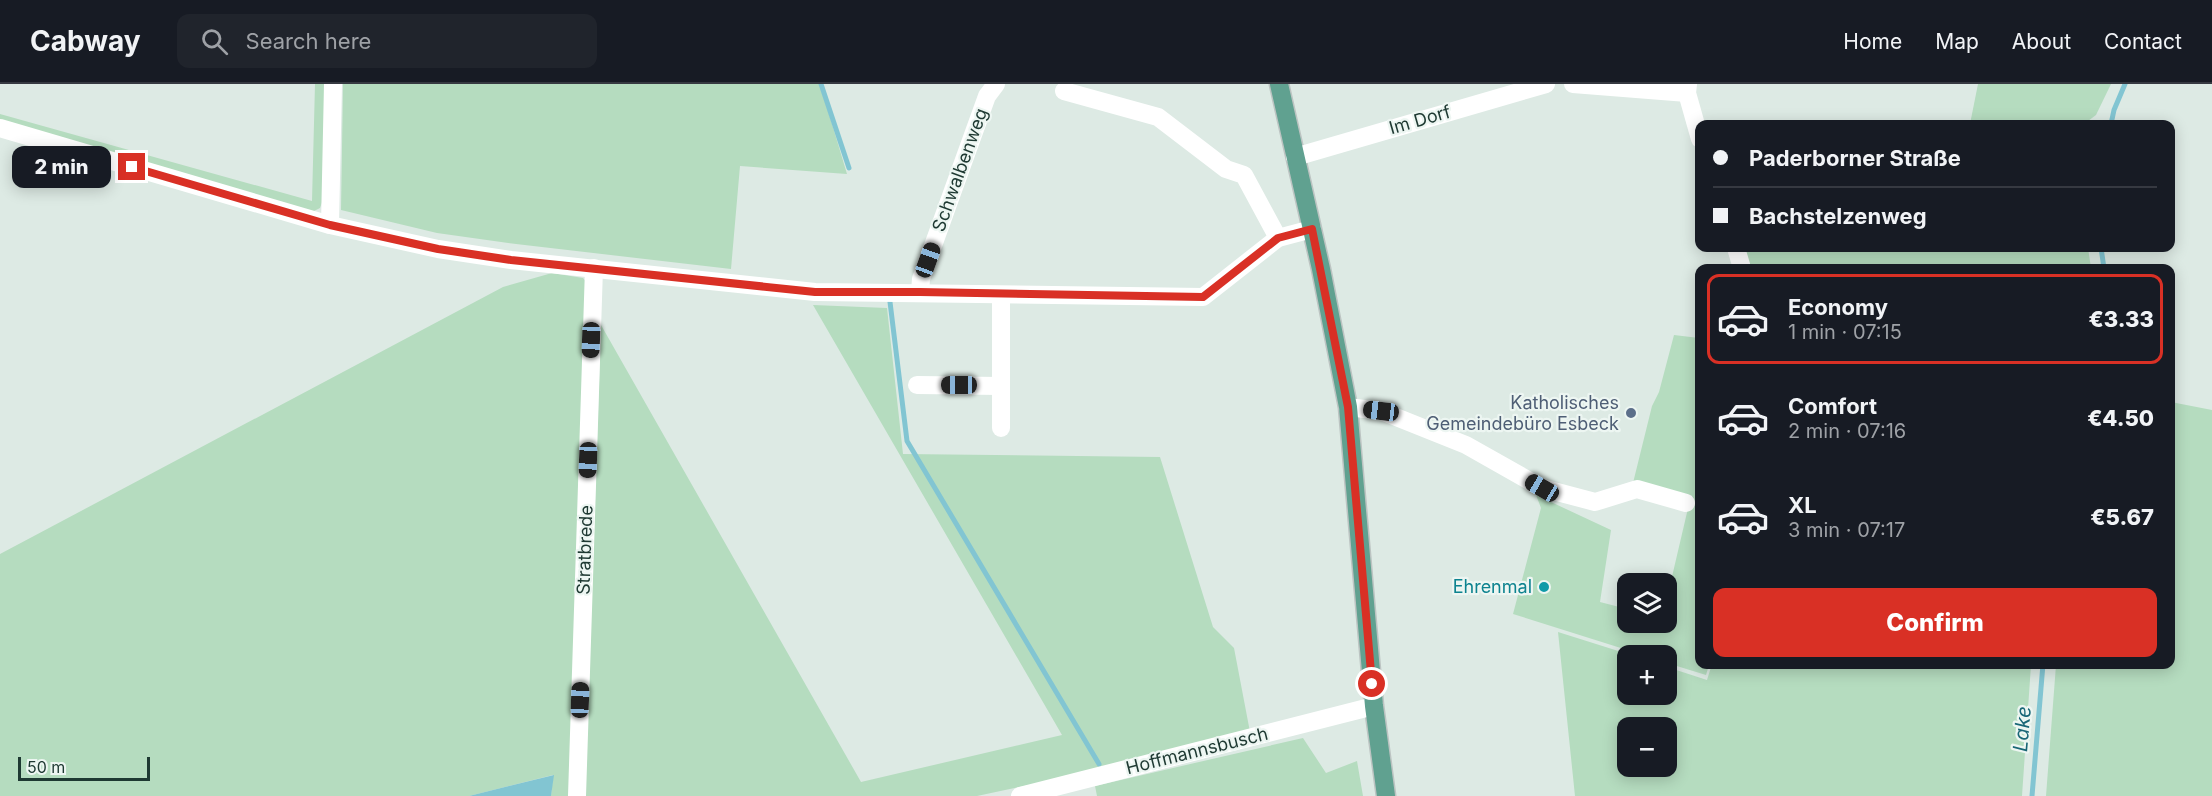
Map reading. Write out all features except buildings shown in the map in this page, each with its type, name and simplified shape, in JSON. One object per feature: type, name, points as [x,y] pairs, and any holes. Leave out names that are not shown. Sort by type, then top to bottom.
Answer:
[{"type":"main road","points":[[1279,84],[1312,229],[1348,407],[1374,706],[1386,796]]},
{"type":"street","points":[[330,225],[333,84]]},
{"type":"street","name":"Schwalbenweg","points":[[920,292],[921,279],[987,96],[996,84]]},
{"type":"street","name":"Im Dorf","points":[[1295,157],[1485,92],[1546,84]]},
{"type":"street","points":[[1573,84],[1688,88],[1696,120]]},
{"type":"street","points":[[1064,91],[1158,117],[1226,169],[1244,175],[1278,238]]},
{"type":"street","points":[[0,128],[330,225],[438,249],[511,260],[815,292],[1203,297],[1278,238],[1312,229]]},
{"type":"street","name":"Stratbrede","points":[[577,796],[594,268]]},
{"type":"street","points":[[1001,295],[1001,428]]},
{"type":"street","points":[[916,385],[1001,386]]},
{"type":"street","points":[[1348,407],[1381,411],[1466,445],[1542,488],[1595,502],[1637,489],[1686,503]]},
{"type":"street","name":"Hoffmannsbusch","points":[[1020,796],[1374,706]]},
{"type":"green space","points":[[315,84],[327,84],[324,197],[320,208],[310,213],[0,123],[0,114],[312,201]]},
{"type":"green space","points":[[343,84],[820,84],[847,174],[740,166],[731,269],[437,233],[341,210]]},
{"type":"green space","points":[[1978,84],[2111,84],[2096,115],[2089,120],[1971,120]]},
{"type":"green space","points":[[1744,252],[2089,252],[2090,264],[1748,264]]},
{"type":"green space","points":[[552,273],[583,278],[588,284],[571,796],[551,796],[553,775],[469,796],[0,796],[0,554],[503,287]]},
{"type":"green space","points":[[813,305],[887,308],[903,454],[1160,457],[1213,627],[1234,648],[1250,732],[1072,776],[977,796],[585,796],[601,325],[861,782],[1062,735]]},
{"type":"green space","points":[[1674,335],[1695,338],[1695,669],[1708,669],[1706,675],[1677,666],[1677,645],[1617,647],[1513,614],[1541,508],[1536,495],[1611,530],[1600,602],[1617,606],[1617,633],[1677,633],[1677,573],[1673,573],[1689,504],[1632,487],[1652,406],[1659,392]]},
{"type":"green space","points":[[2175,403],[2212,410],[2212,796],[2046,796],[2056,669],[2175,669]]},
{"type":"green space","points":[[1558,632],[1617,651],[1617,705],[1677,705],[1677,670],[1707,680],[1710,669],[2031,669],[2022,796],[1575,796]]},
{"type":"green space","points":[[1303,738],[1326,773],[1357,761],[1363,796],[1097,796],[1095,786]]},
{"type":"water","points":[[554,775],[551,796],[469,796]]},
{"type":"waterway","points":[[821,84],[849,168]]},
{"type":"waterway","name":"Lake","points":[[2112,120],[2125,84]]},
{"type":"waterway","name":"Lake","points":[[2102,252],[2103,264]]},
{"type":"waterway","points":[[890,302],[907,441],[1099,764]]},
{"type":"waterway","name":"Lake","points":[[2032,796],[2043,669]]},
{"type":"place","name":"Katholisches Gemeindebüro Esbeck","points":[[1631,413]]},
{"type":"place","name":"Ehrenmal","points":[[1544,587]]},
{"type":"route","points":[[132,167],[330,225],[438,249],[511,260],[815,292],[1203,297],[1278,238],[1312,229],[1322,269],[1348,407],[1372,684]]}]
